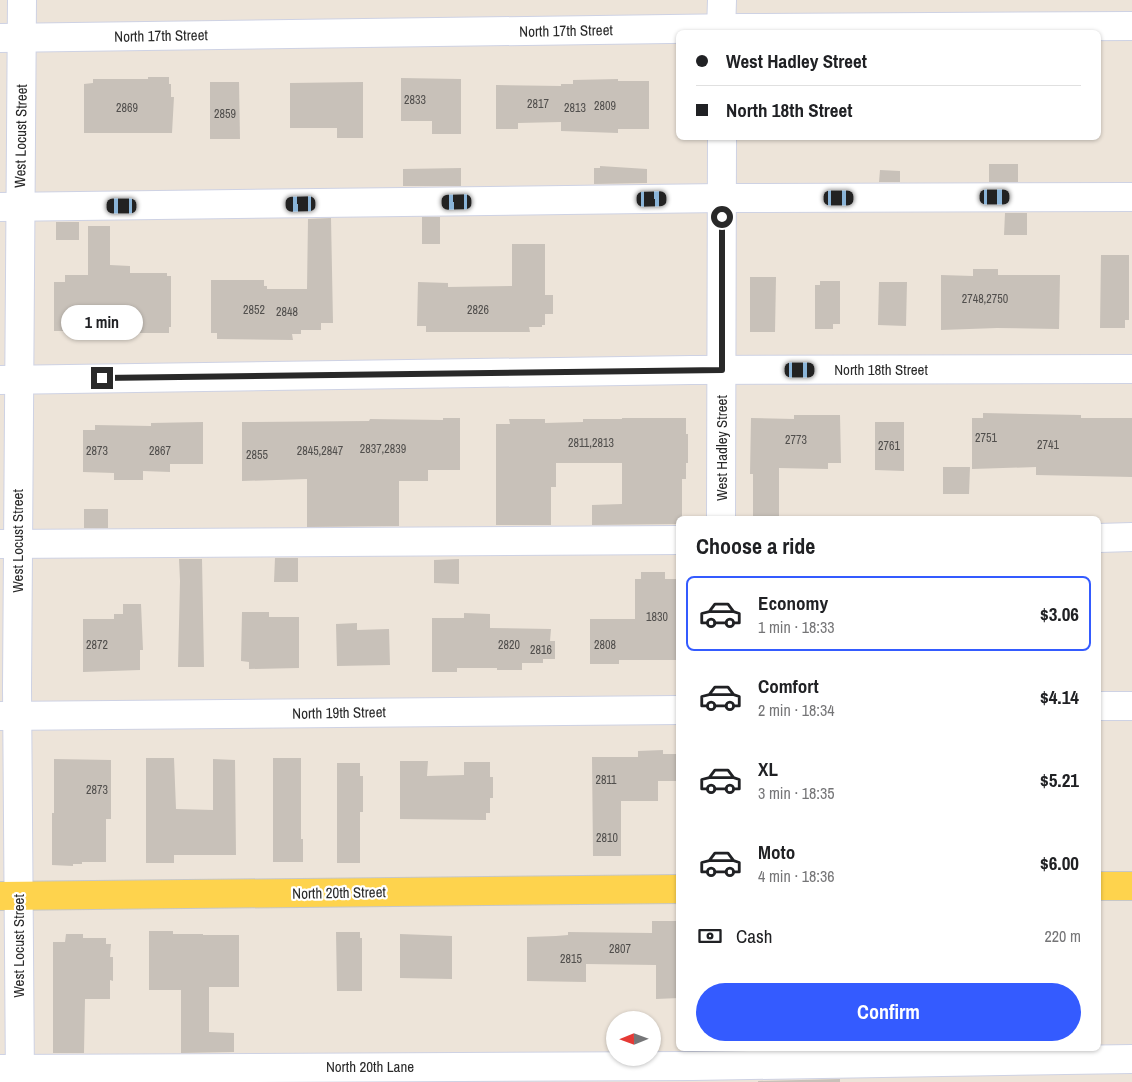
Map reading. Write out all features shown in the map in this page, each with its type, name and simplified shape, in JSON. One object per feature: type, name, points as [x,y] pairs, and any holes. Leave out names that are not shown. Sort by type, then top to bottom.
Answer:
[{"type":"main road","points":[[1101,886],[1132,886]]},
{"type":"main road","name":"North 20th Street","points":[[10,896],[676,890]]},
{"type":"street","name":"West Locust Street","points":[[13,1073],[9,716],[11,37],[22,0]]},
{"type":"street","points":[[721,30],[722,0]]},
{"type":"street","name":"North 17th Street","points":[[803,30],[1132,26]]},
{"type":"street","name":"North 17th Street","points":[[11,37],[676,31]]},
{"type":"street","name":"West Hadley Street","points":[[722,140],[722,516]]},
{"type":"street","points":[[10,207],[722,198],[1132,197]]},
{"type":"street","name":"North 18th Street","points":[[9,380],[722,370],[1132,369]]},
{"type":"street","points":[[1101,538],[1132,537]]},
{"type":"street","points":[[9,544],[676,540]]},
{"type":"street","points":[[1101,706],[1132,706]]},
{"type":"street","name":"North 19th Street","points":[[9,716],[676,710]]},
{"type":"street","name":"North 20th Lane","points":[[13,1073],[720,1066],[1132,1059]]},
{"type":"building","points":[[148,77],[169,77],[171,97],[174,97],[172,133],[84,133],[84,84],[93,83],[93,79],[148,79]]},
{"type":"building","points":[[401,78],[461,79],[461,134],[432,134],[432,121],[401,121]]},
{"type":"building","points":[[618,79],[618,81],[649,81],[649,129],[618,129],[618,133],[561,131],[561,122],[518,123],[518,129],[496,129],[496,85],[561,86],[561,84],[573,84],[573,80]]},
{"type":"building","points":[[210,82],[239,82],[240,139],[210,139]]},
{"type":"building","points":[[363,82],[363,138],[337,138],[337,128],[290,128],[290,83]]},
{"type":"building","points":[[989,164],[1018,164],[1018,182],[989,182]]},
{"type":"building","points":[[600,166],[647,169],[647,183],[594,184],[594,168],[600,168]]},
{"type":"building","points":[[461,168],[461,186],[403,186],[403,169]]},
{"type":"building","points":[[880,170],[900,171],[900,182],[879,182]]},
{"type":"building","points":[[1005,213],[1027,213],[1027,235],[1004,235]]},
{"type":"building","points":[[422,217],[440,217],[440,244],[422,244]]},
{"type":"building","points":[[331,218],[333,323],[321,323],[321,330],[301,330],[301,334],[292,334],[293,340],[217,339],[217,333],[211,333],[211,280],[264,280],[264,286],[267,286],[267,289],[307,289],[308,219]]},
{"type":"building","points":[[56,222],[79,222],[79,240],[56,240]]},
{"type":"building","points":[[88,226],[110,226],[110,265],[130,266],[130,273],[167,273],[167,276],[171,276],[171,327],[169,327],[169,333],[54,331],[54,282],[65,282],[65,275],[88,275]]},
{"type":"building","points":[[512,244],[545,244],[545,295],[553,295],[553,314],[545,314],[545,325],[542,325],[542,327],[529,327],[530,332],[426,332],[426,326],[417,326],[418,282],[448,283],[448,287],[512,286]]},
{"type":"building","points":[[1101,255],[1129,255],[1129,320],[1125,320],[1125,328],[1100,328]]},
{"type":"building","points":[[973,269],[998,269],[998,275],[1060,275],[1059,329],[997,328],[941,330],[941,275],[973,276]]},
{"type":"building","points":[[750,277],[776,277],[775,332],[750,332]]},
{"type":"building","points":[[820,281],[840,281],[840,324],[833,324],[833,329],[815,329],[815,285],[820,285]]},
{"type":"building","points":[[879,282],[907,282],[906,326],[878,325]]},
{"type":"building","points":[[983,413],[1081,415],[1081,418],[1132,418],[1132,477],[1036,475],[1036,467],[972,469],[972,418],[983,418]]},
{"type":"building","points":[[794,415],[840,415],[841,463],[828,463],[828,469],[779,468],[779,516],[753,516],[753,474],[750,474],[751,418],[794,419]]},
{"type":"building","points":[[443,418],[460,418],[460,470],[428,470],[428,481],[399,481],[399,526],[307,527],[307,479],[242,481],[242,422],[369,421],[370,419],[443,420]]},
{"type":"building","points":[[686,418],[688,463],[686,463],[686,479],[682,479],[682,516],[676,516],[676,524],[592,525],[592,505],[622,504],[622,463],[556,463],[556,487],[551,487],[551,525],[496,525],[496,424],[510,424],[509,419],[545,419],[545,423],[583,422],[583,419]]},
{"type":"building","points":[[203,422],[203,464],[170,464],[170,472],[143,471],[143,480],[114,480],[114,473],[83,472],[83,430],[95,430],[95,425],[151,426],[151,423]]},
{"type":"building","points":[[875,422],[904,422],[904,471],[875,470]]},
{"type":"building","points":[[943,467],[970,467],[969,494],[943,494]]},
{"type":"building","points":[[84,509],[108,509],[108,528],[84,528]]},
{"type":"building","points":[[275,558],[298,558],[298,582],[274,582]]},
{"type":"building","points":[[179,559],[202,559],[204,667],[178,667]]},
{"type":"building","points":[[459,559],[459,584],[434,583],[434,560]]},
{"type":"building","points":[[641,572],[665,572],[665,579],[676,579],[676,660],[619,660],[619,664],[590,664],[590,619],[635,619],[635,579],[641,579]]},
{"type":"building","points":[[123,604],[141,604],[143,650],[140,650],[140,670],[83,672],[83,619],[114,619],[114,614],[123,614]]},
{"type":"building","points":[[242,612],[269,612],[269,617],[299,617],[299,668],[249,669],[249,662],[241,661]]},
{"type":"building","points":[[464,613],[490,614],[490,628],[551,629],[550,641],[555,641],[555,659],[543,659],[543,663],[522,663],[522,670],[457,668],[457,672],[432,672],[432,618],[464,618]]},
{"type":"building","points":[[357,623],[357,630],[389,629],[390,665],[337,666],[336,624]]},
{"type":"building","points":[[663,750],[663,754],[676,754],[676,781],[658,781],[658,801],[621,801],[621,856],[593,856],[592,757],[638,757],[638,751]]},
{"type":"building","points":[[146,758],[174,758],[176,809],[213,810],[213,759],[235,760],[236,855],[174,855],[174,863],[146,863]]},
{"type":"building","points":[[273,758],[301,758],[301,839],[303,839],[303,862],[273,862]]},
{"type":"building","points":[[54,759],[111,760],[111,819],[106,819],[106,862],[82,862],[82,864],[73,864],[73,866],[52,865]]},
{"type":"building","points":[[400,761],[428,761],[427,776],[464,775],[464,762],[490,762],[490,777],[493,777],[493,798],[490,798],[490,813],[486,813],[486,820],[400,819]]},
{"type":"building","points":[[337,763],[360,763],[360,776],[363,776],[363,812],[360,812],[360,863],[337,863]]},
{"type":"building","points":[[652,921],[676,921],[676,998],[656,999],[656,965],[586,964],[586,982],[527,981],[527,937],[568,935],[568,932],[652,933]]},
{"type":"building","points":[[149,931],[173,931],[173,934],[239,935],[239,987],[209,987],[209,1032],[234,1033],[234,1052],[181,1053],[181,990],[149,990]]},
{"type":"building","points":[[336,932],[360,932],[360,938],[362,938],[362,991],[337,991]]},
{"type":"building","points":[[66,934],[83,934],[83,938],[106,938],[106,944],[111,944],[110,957],[113,957],[113,981],[110,980],[110,999],[85,999],[84,1053],[53,1053],[53,942],[65,942]]},
{"type":"building","points":[[400,934],[452,936],[452,979],[400,978]]},
{"type":"building","points":[[840,1079],[840,1082],[758,1082],[758,1081]]},
{"type":"route","points":[[102,378],[722,370],[722,217]]}]
